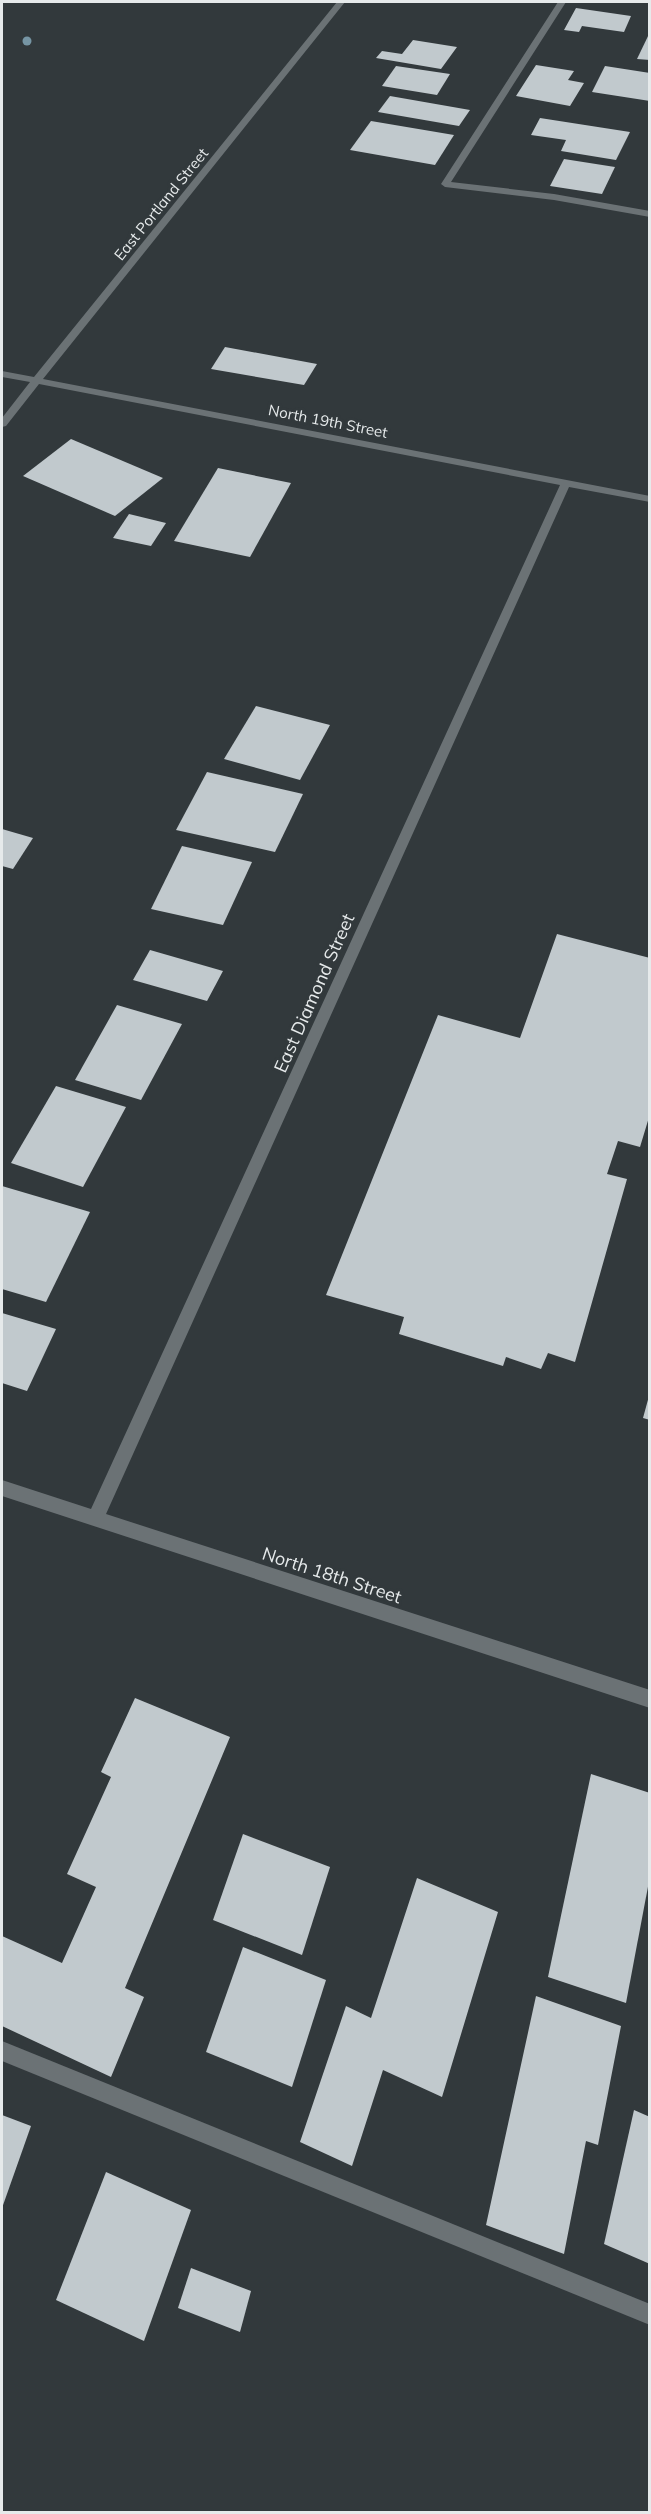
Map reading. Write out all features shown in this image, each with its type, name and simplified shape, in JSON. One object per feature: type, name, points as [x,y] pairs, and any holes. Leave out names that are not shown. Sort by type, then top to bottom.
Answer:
[{"type":"street","name":"East Portland Street","points":[[2,424],[341,2]]},
{"type":"street","points":[[562,2],[445,183],[554,197],[650,214]]},
{"type":"street","name":"North 19th Street","points":[[2,374],[650,499]]},
{"type":"street","name":"East Diamond Street","points":[[96,1519],[566,482]]},
{"type":"street","name":"North 18th Street","points":[[2,1488],[650,1699]]},
{"type":"street","points":[[2,2050],[650,2315]]},
{"type":"building","points":[[576,8],[631,16],[624,32],[582,26],[579,32],[564,30]]},
{"type":"building","points":[[650,32],[650,60],[637,59]]},
{"type":"building","points":[[413,40],[457,47],[441,69],[376,58],[382,51],[402,54]]},
{"type":"building","points":[[536,65],[574,71],[568,80],[584,83],[570,106],[516,96]]},
{"type":"building","points":[[396,66],[450,74],[437,95],[382,86]]},
{"type":"building","points":[[605,66],[650,73],[650,101],[592,92]]},
{"type":"building","points":[[390,96],[470,110],[459,126],[378,112]]},
{"type":"building","points":[[540,118],[630,132],[616,160],[561,151],[566,140],[531,135]]},
{"type":"building","points":[[371,121],[454,135],[435,165],[350,150]]},
{"type":"building","points":[[564,159],[615,167],[602,194],[550,186]]},
{"type":"building","points":[[225,347],[317,364],[304,385],[211,369]]},
{"type":"building","points":[[71,439],[163,478],[115,516],[23,476]]},
{"type":"building","points":[[218,468],[291,483],[250,557],[174,541]]},
{"type":"building","points":[[129,514],[166,523],[151,546],[113,538]]},
{"type":"building","points":[[256,706],[330,725],[300,780],[224,759]]},
{"type":"building","points":[[207,772],[303,794],[275,852],[176,830]]},
{"type":"building","points":[[2,829],[33,838],[13,869],[2,866]]},
{"type":"building","points":[[182,846],[252,862],[223,925],[151,909]]},
{"type":"building","points":[[557,934],[650,958],[650,1114],[640,1147],[618,1141],[607,1174],[627,1179],[575,1362],[548,1353],[541,1369],[506,1357],[503,1366],[399,1334],[404,1317],[326,1295],[438,1015],[520,1038]]},
{"type":"building","points":[[150,950],[223,971],[207,1001],[133,980]]},
{"type":"building","points":[[117,1005],[182,1024],[141,1100],[75,1080]]},
{"type":"building","points":[[56,1086],[126,1107],[83,1187],[11,1163]]},
{"type":"building","points":[[2,1186],[90,1212],[46,1302],[2,1289]]},
{"type":"building","points":[[2,1313],[56,1329],[27,1391],[2,1383]]},
{"type":"building","points":[[650,1396],[650,1420],[643,1418]]},
{"type":"building","points":[[135,1698],[230,1737],[125,1988],[144,1997],[111,2077],[2,2026],[2,1936],[62,1963],[96,1887],[67,1874],[111,1777],[101,1772]]},
{"type":"building","points":[[591,1774],[650,1793],[650,1876],[626,2003],[548,1977]]},
{"type":"building","points":[[243,1834],[330,1867],[302,1955],[213,1920]]},
{"type":"building","points":[[417,1878],[498,1912],[442,2097],[383,2070],[352,2166],[300,2142],[346,2006],[371,2018]]},
{"type":"building","points":[[243,1947],[326,1980],[292,2087],[206,2052]]},
{"type":"building","points":[[536,1996],[621,2026],[598,2145],[586,2141],[564,2254],[486,2225]]},
{"type":"building","points":[[634,2110],[650,2117],[650,2264],[604,2244]]},
{"type":"building","points":[[2,2115],[31,2126],[2,2208]]},
{"type":"building","points":[[106,2172],[191,2210],[144,2341],[56,2300]]},
{"type":"building","points":[[191,2268],[251,2291],[240,2332],[178,2308]]}]
